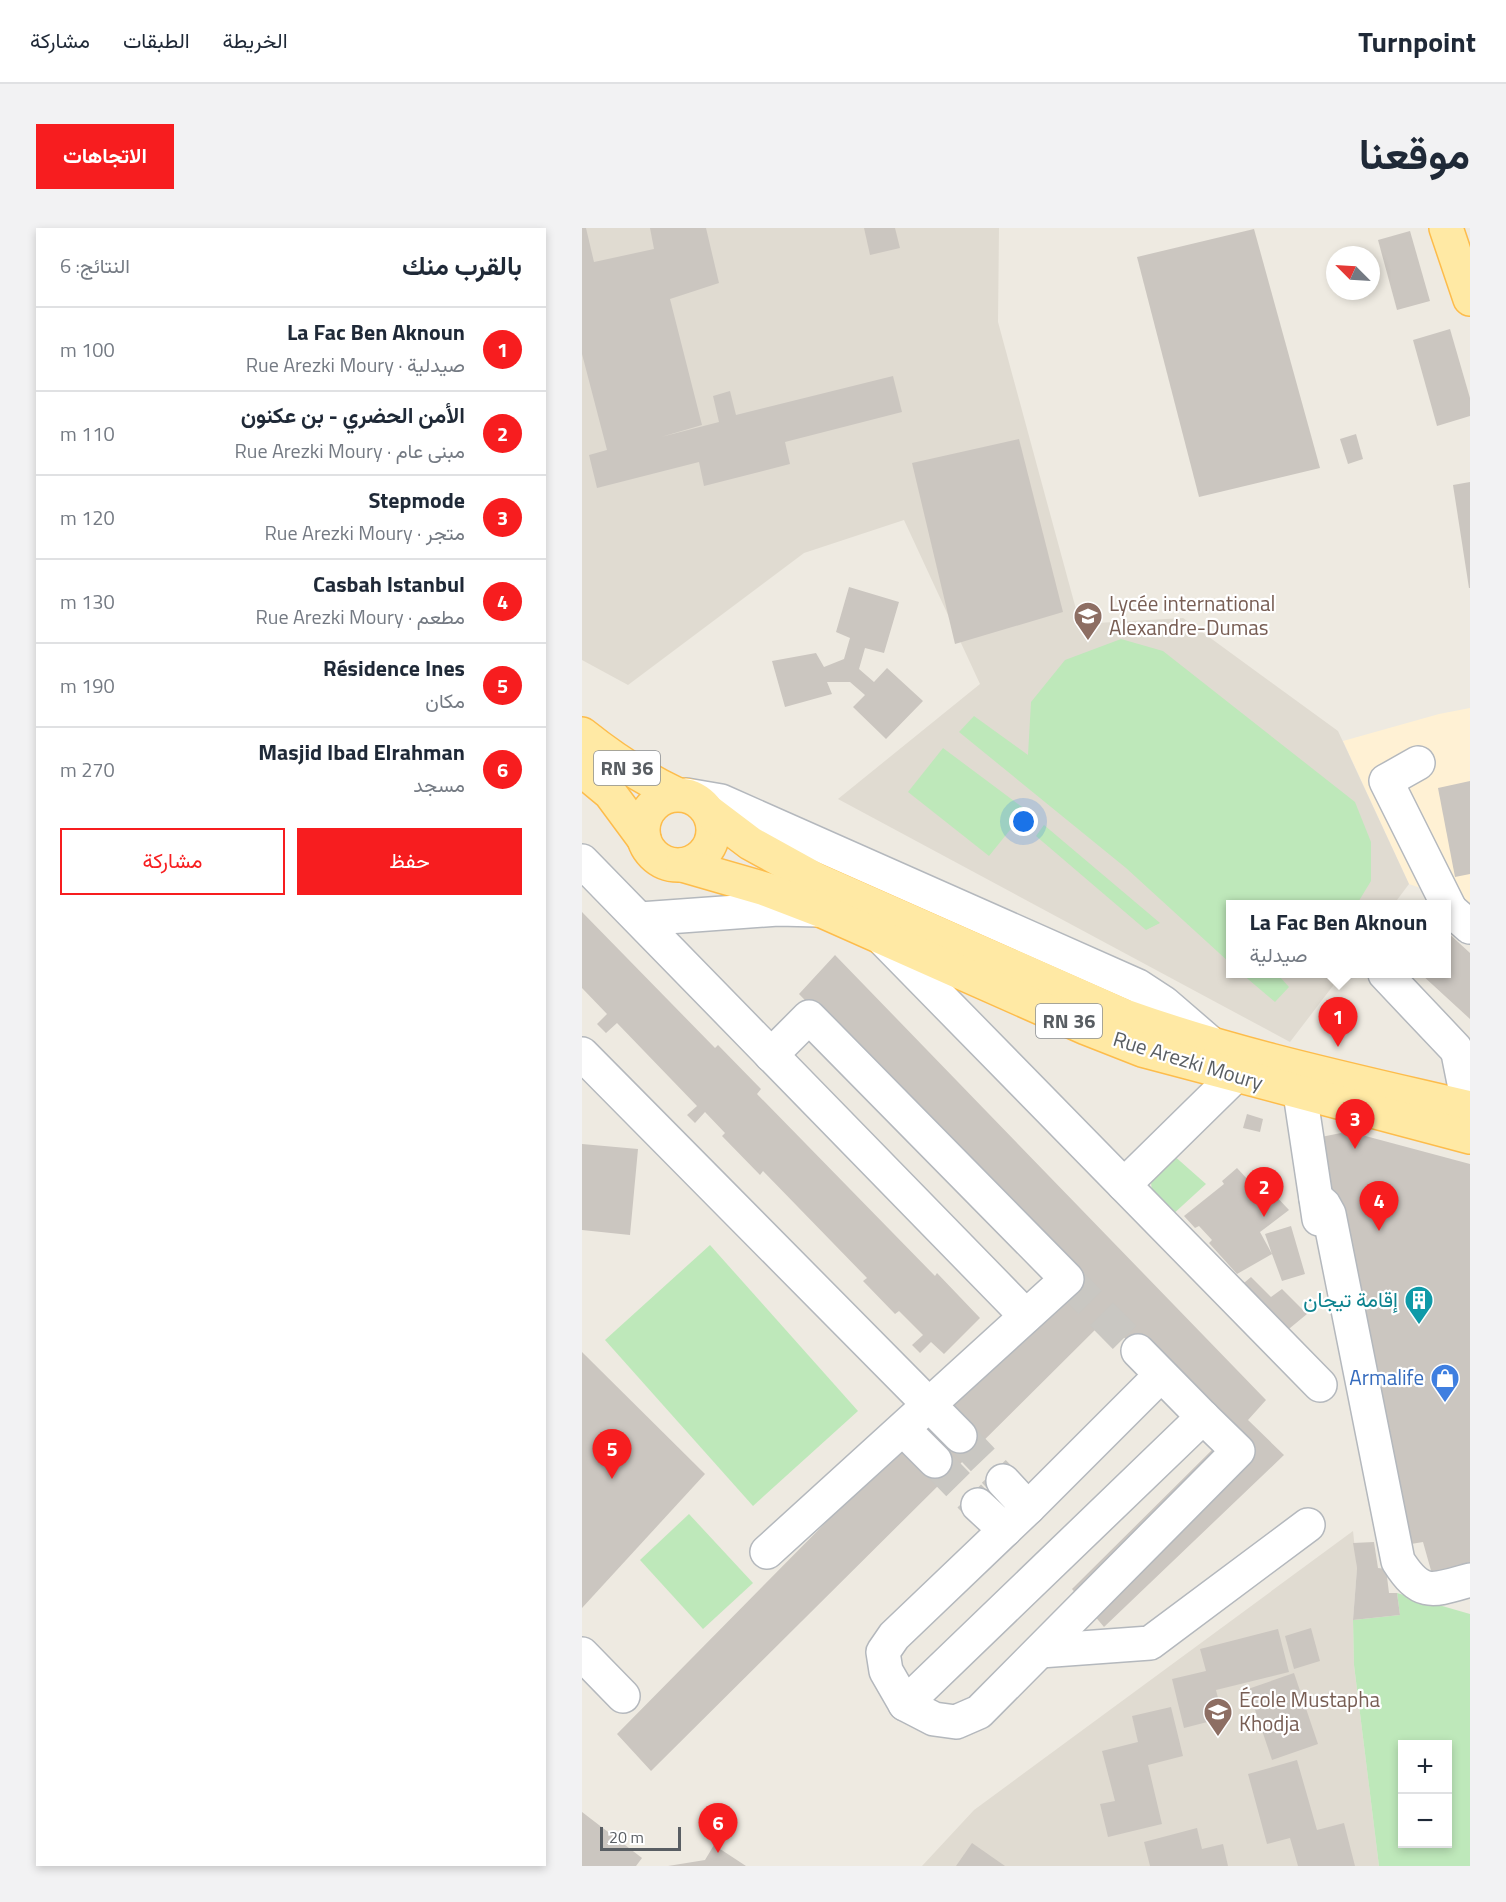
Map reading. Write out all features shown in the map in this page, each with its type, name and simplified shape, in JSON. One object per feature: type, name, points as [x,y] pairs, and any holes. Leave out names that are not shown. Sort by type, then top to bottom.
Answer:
[{"type":"main road","points":[[1446,228],[1470,299]]},
{"type":"main road","name":"Rue Arezki Moury","points":[[582,734],[616,761],[656,785],[690,801],[750,843],[830,886],[1097,1004],[1154,1026],[1470,1118]]},
{"type":"main road","name":"RN 36","points":[[582,770],[610,793],[644,839]]},
{"type":"main road","points":[[690,801],[713,823],[710,846],[693,862],[682,864],[663,861],[655,855],[644,839],[643,829],[650,809],[657,802],[690,801]]},
{"type":"main road","name":"Rue Arezki Moury","points":[[682,864],[765,889],[820,910],[1114,1040],[1142,1050],[1300,1093],[1470,1118]]},
{"type":"street","points":[[1418,763],[1386,781],[1442,900]]},
{"type":"street","points":[[582,861],[1026,1316]]},
{"type":"street","points":[[640,919],[778,909],[820,910]]},
{"type":"street","points":[[882,938],[1320,1385]]},
{"type":"street","points":[[1388,978],[1458,1053],[1470,1118]]},
{"type":"street","points":[[767,1552],[1067,1279],[809,1017],[771,1055]]},
{"type":"street","points":[[582,1054],[960,1436]]},
{"type":"street","points":[[1124,1185],[1234,1076]]},
{"type":"street","points":[[1300,1093],[1327,1272]]},
{"type":"street","points":[[1316,1198],[1329,1214],[1398,1562],[1410,1580],[1420,1587],[1432,1589],[1470,1581]]},
{"type":"street","points":[[1138,1351],[1238,1451],[979,1712],[956,1722],[934,1719],[905,1704],[886,1671],[883,1652],[894,1636],[1017,1519],[1161,1375]]},
{"type":"street","points":[[905,1704],[1203,1418]]},
{"type":"street","points":[[903,1429],[935,1461]]},
{"type":"street","points":[[1003,1481],[1017,1519]]},
{"type":"street","points":[[978,1505],[1017,1519]]},
{"type":"street","points":[[1040,1651],[1150,1643],[1308,1525]]},
{"type":"street","points":[[1432,1589],[1441,1599],[1451,1604],[1464,1606],[1470,1604]]},
{"type":"street","points":[[582,1654],[623,1696]]},
{"type":"shaded area","name":"Lycée international Alexandre-Dumas","points":[[582,228],[999,228],[998,322],[1080,624],[1183,618],[1338,731],[1409,884],[1397,900],[1226,900],[1226,978],[1339,978],[1290,1042],[838,799],[980,684],[904,520],[804,553],[628,685],[582,660]]},
{"type":"shaded area","points":[[1470,708],[1470,905],[1409,884],[1343,741],[1439,714]]},
{"type":"shaded area","name":"École Mustapha Khodja","points":[[1353,1531],[1357,1568],[1353,1620],[1354,1665],[1379,1866],[922,1866],[974,1810]]},
{"type":"green space","points":[[1121,639],[1163,651],[1355,802],[1371,842],[1371,881],[1359,900],[1226,900],[1226,959],[1126,868],[959,732],[974,716],[1028,755],[1031,702],[1065,660]]},
{"type":"green space","points":[[943,748],[1026,810],[989,856],[908,792]]},
{"type":"green space","points":[[1044,825],[1160,923],[1146,930],[1036,836]]},
{"type":"green space","points":[[1247,978],[1281,978],[1289,987],[1275,1002]]},
{"type":"green space","points":[[1172,1154],[1206,1184],[1171,1216],[1156,1196],[1151,1184],[1156,1172]]},
{"type":"green space","points":[[710,1245],[858,1411],[753,1506],[605,1340]]},
{"type":"green space","points":[[689,1514],[753,1583],[703,1629],[640,1560]]},
{"type":"green space","points":[[1397,1593],[1470,1614],[1470,1866],[1379,1866],[1354,1665],[1353,1620],[1400,1615]]},
{"type":"building","points":[[582,228],[586,228],[594,262],[654,249],[650,228],[706,228],[719,283],[670,299],[702,425],[661,437],[719,422],[713,396],[730,391],[736,415],[893,376],[902,412],[785,442],[790,464],[704,486],[699,462],[597,488],[589,455],[607,450],[582,354]]},
{"type":"building","points":[[864,228],[895,228],[900,248],[870,255]]},
{"type":"building","points":[[1254,229],[1320,468],[1199,497],[1137,257]]},
{"type":"building","points":[[1410,231],[1430,301],[1397,310],[1378,240]]},
{"type":"building","points":[[1450,329],[1470,398],[1470,416],[1437,426],[1413,340]]},
{"type":"building","points":[[1356,434],[1363,459],[1348,464],[1340,439]]},
{"type":"building","points":[[1019,439],[1063,612],[955,644],[912,463]]},
{"type":"building","points":[[1470,482],[1470,588],[1469,588],[1453,485]]},
{"type":"building","points":[[849,587],[899,602],[884,653],[865,648],[859,669],[874,682],[887,668],[923,701],[886,739],[853,707],[865,695],[850,682],[827,682],[832,694],[785,707],[772,661],[816,653],[824,667],[844,659],[850,638],[836,632]]},
{"type":"building","points":[[1470,781],[1470,874],[1455,877],[1438,788]]},
{"type":"building","points":[[582,912],[715,1048],[718,1045],[761,1089],[757,1094],[935,1276],[937,1273],[980,1318],[944,1354],[931,1342],[920,1353],[912,1345],[923,1335],[899,1311],[895,1314],[863,1281],[867,1278],[763,1171],[760,1175],[722,1136],[725,1133],[705,1112],[695,1123],[687,1115],[697,1106],[617,1023],[606,1033],[597,1024],[607,1014],[582,988]]},
{"type":"building","points":[[1451,936],[1470,953],[1470,1019],[1425,978],[1451,978]]},
{"type":"building","points":[[835,955],[1266,1400],[1248,1420],[1284,1455],[1104,1627],[1072,1589],[1223,1439],[1106,1319],[651,1771],[617,1734],[1070,1275],[799,994]]},
{"type":"building","points":[[1247,1114],[1263,1119],[1260,1132],[1243,1128]]},
{"type":"building","points":[[1341,1133],[1358,1134],[1470,1164],[1470,1562],[1432,1574],[1423,1542],[1405,1545],[1321,1137]]},
{"type":"building","points":[[582,1144],[638,1149],[630,1235],[582,1230]]},
{"type":"building","points":[[1237,1168],[1250,1182],[1258,1177],[1289,1210],[1260,1232],[1272,1254],[1237,1274],[1209,1243],[1212,1240],[1199,1226],[1195,1228],[1184,1216],[1224,1184],[1222,1181]]},
{"type":"building","points":[[1291,1226],[1305,1274],[1282,1281],[1265,1234]]},
{"type":"building","points":[[1251,1277],[1271,1297],[1282,1289],[1307,1314],[1284,1333],[1238,1288]]},
{"type":"building","points":[[582,1352],[705,1474],[582,1608]]},
{"type":"building","points":[[1374,1542],[1378,1568],[1386,1569],[1389,1593],[1397,1593],[1400,1615],[1353,1620],[1357,1568],[1353,1543]]},
{"type":"building","points":[[1311,1628],[1320,1661],[1294,1669],[1285,1636]]},
{"type":"building","points":[[1278,1629],[1289,1672],[1216,1690],[1223,1718],[1184,1728],[1172,1679],[1206,1671],[1200,1649]]},
{"type":"building","points":[[1294,1673],[1318,1744],[1272,1760],[1248,1689]]},
{"type":"building","points":[[1171,1707],[1183,1756],[1148,1765],[1162,1824],[1108,1837],[1100,1804],[1115,1801],[1102,1751],[1138,1742],[1132,1716]]},
{"type":"building","points":[[1297,1760],[1317,1830],[1344,1823],[1355,1866],[1298,1866],[1290,1838],[1267,1844],[1248,1774]]},
{"type":"building","points":[[582,1812],[642,1858],[636,1866],[582,1866]]},
{"type":"building","points":[[1197,1828],[1202,1849],[1223,1844],[1228,1866],[1150,1866],[1144,1842]]},
{"type":"building","points":[[972,1843],[1005,1866],[956,1866]]},
{"type":"building","points":[[714,1845],[746,1866],[668,1866],[705,1860]]},
{"type":"tunnel","points":[[1067,1279],[1138,1351]]},
{"type":"tunnel","points":[[960,1436],[1003,1481]]},
{"type":"tunnel","points":[[935,1461],[978,1505]]},
{"type":"place","name":"Lycée international Alexandre-Dumas","points":[[1088,642]]},
{"type":"place","name":"La Fac Ben Aknoun","points":[[1338,1047]]},
{"type":"place","name":"Stepmode","points":[[1355,1149]]},
{"type":"place","name":"الأمن الحضري - بن عكنون","points":[[1264,1217]]},
{"type":"place","name":"Casbah Istanbul","points":[[1379,1231]]},
{"type":"place","name":"إقامة تيجان","points":[[1419,1326]]},
{"type":"place","name":"Armalife","points":[[1445,1404]]},
{"type":"place","name":"Résidence Ines","points":[[612,1479]]},
{"type":"place","name":"École Mustapha Khodja","points":[[1218,1738]]},
{"type":"place","name":"Masjid Ibad Elrahman","points":[[718,1853]]}]
